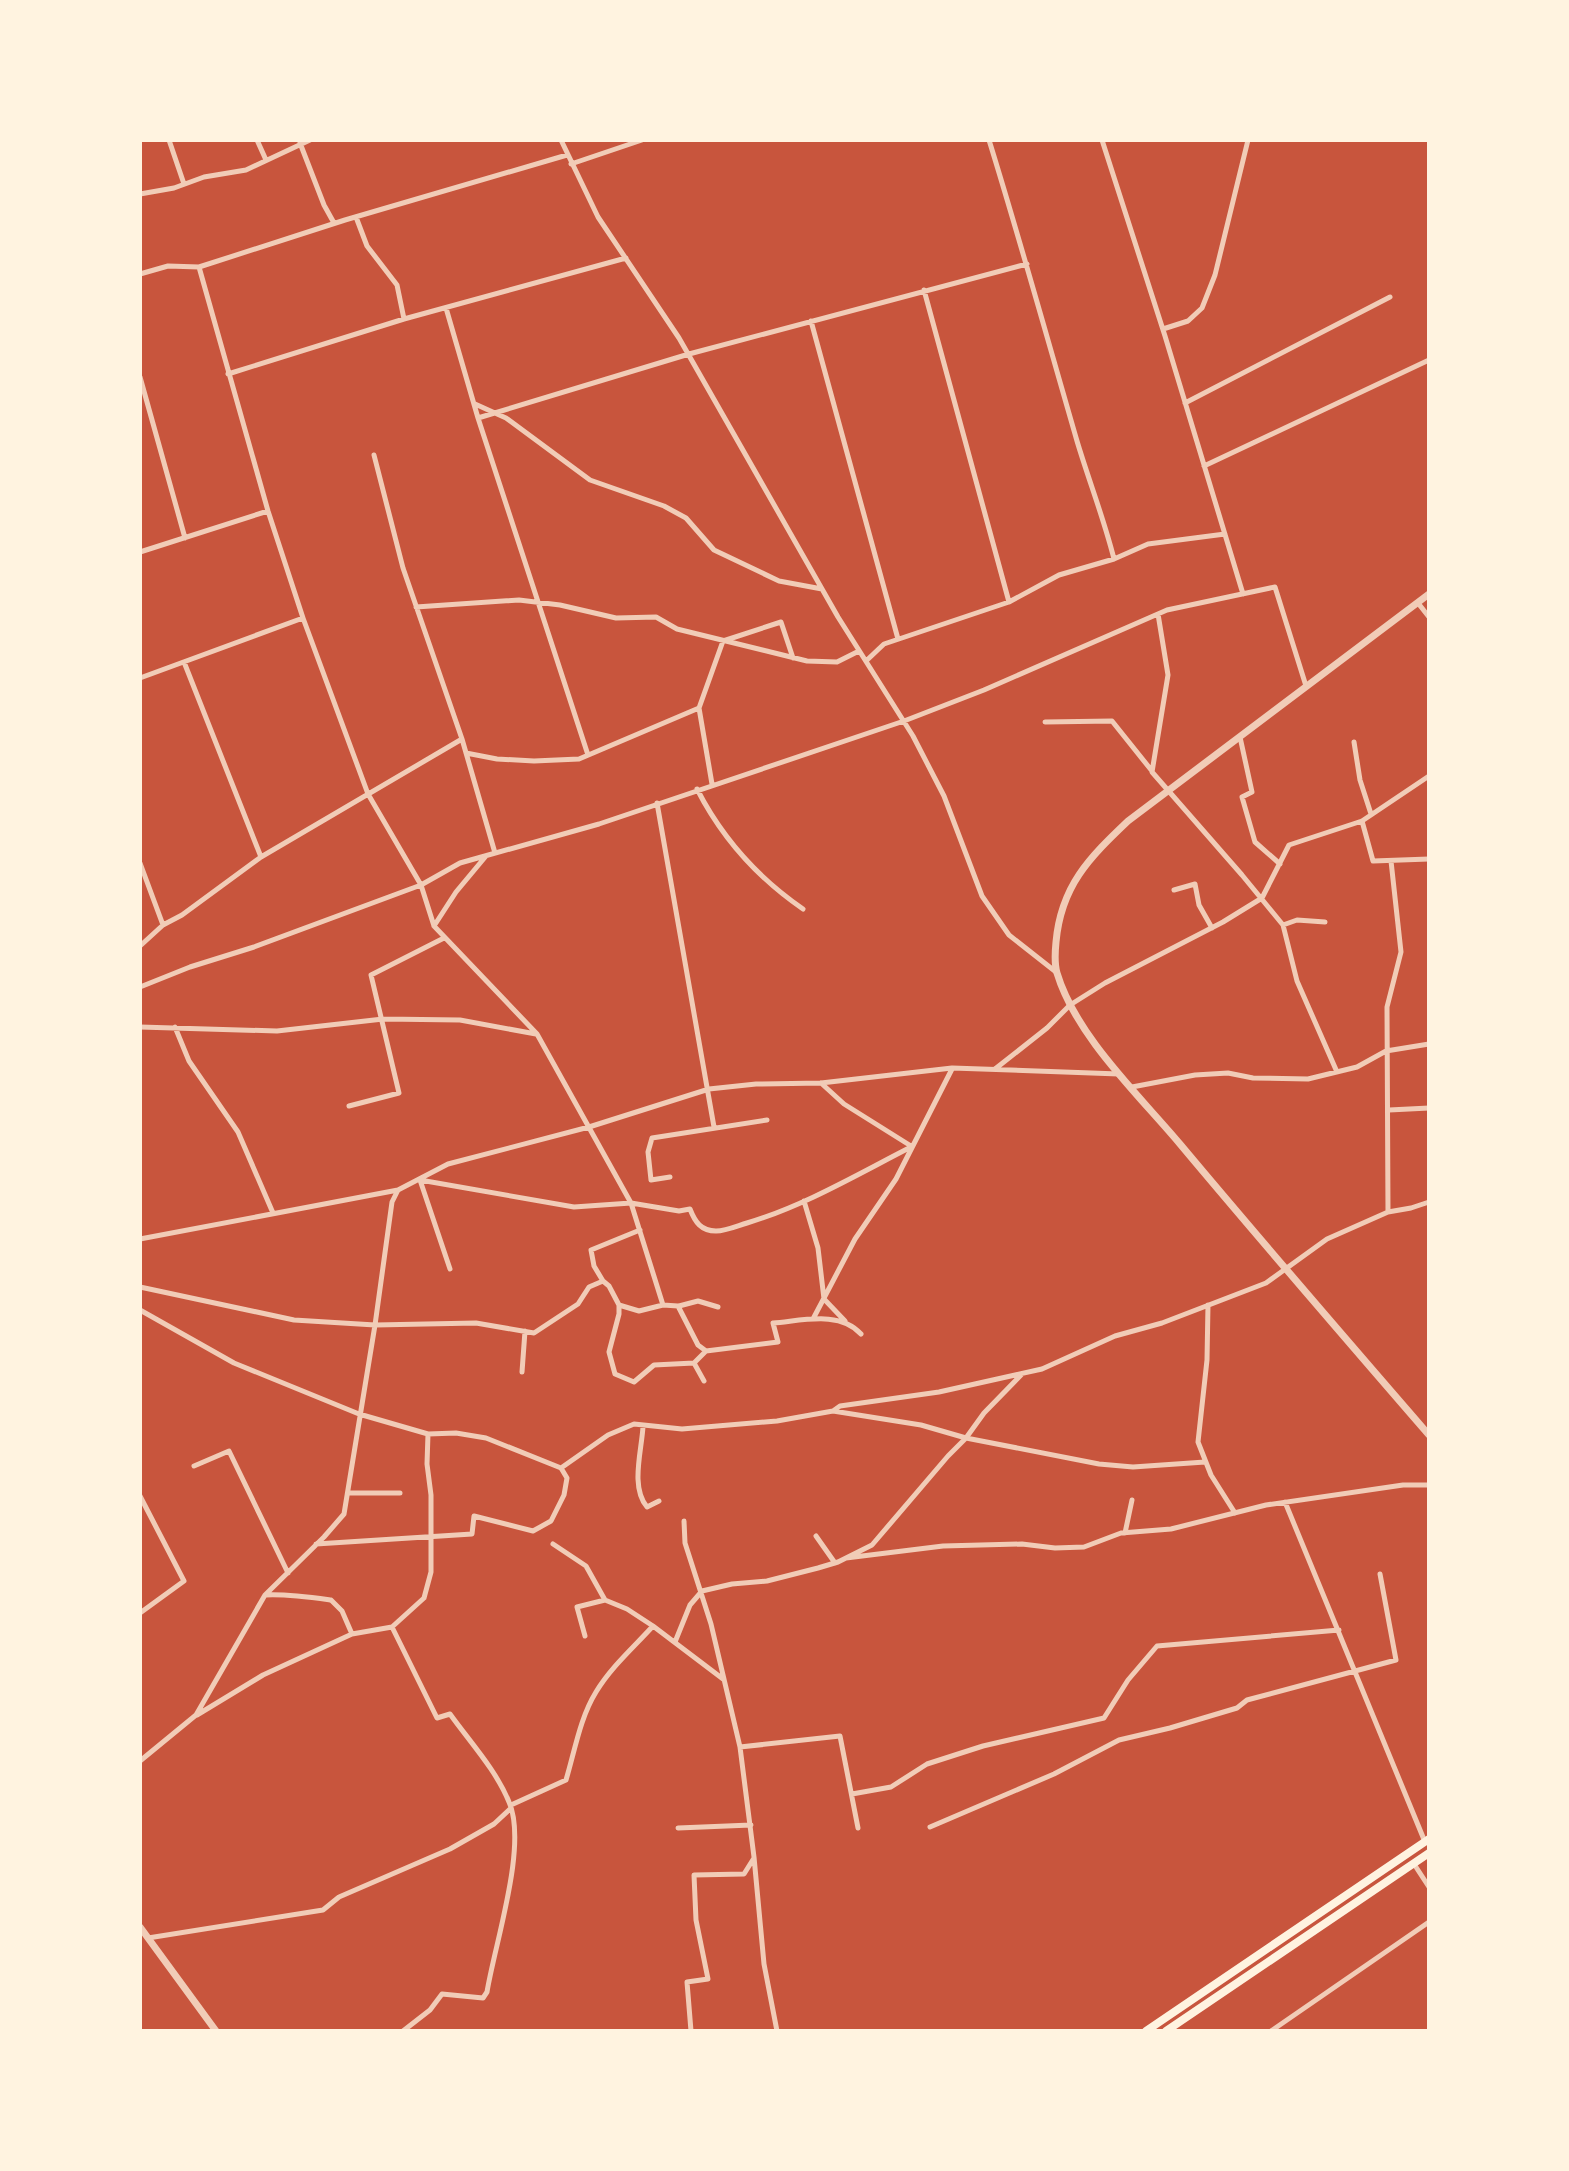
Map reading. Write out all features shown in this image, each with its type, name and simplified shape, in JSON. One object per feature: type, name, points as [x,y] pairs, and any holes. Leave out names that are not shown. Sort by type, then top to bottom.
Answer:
[{"type":"main road","points":[[1146,2031],[1427,1840]]},
{"type":"main road","points":[[1166,2031],[1429,1853]]},
{"type":"street","points":[[169,140],[184,184]]},
{"type":"street","points":[[257,140],[266,160]]},
{"type":"street","points":[[140,194],[204,177],[246,170],[310,140]]},
{"type":"street","points":[[561,140],[598,217],[689,354],[822,589],[904,721],[944,796],[982,896],[1009,935],[1056,972]]},
{"type":"street","points":[[571,164],[642,140]]},
{"type":"street","points":[[989,140],[1114,559]]},
{"type":"street","points":[[1102,140],[1243,594]]},
{"type":"street","points":[[1163,329],[1188,321],[1202,308],[1215,275],[1248,140]]},
{"type":"street","points":[[300,143],[334,223]]},
{"type":"street","points":[[140,274],[168,266],[199,267],[334,223],[567,155]]},
{"type":"street","points":[[356,217],[367,246],[397,285],[404,319]]},
{"type":"street","points":[[228,374],[404,319],[626,258]]},
{"type":"street","points":[[478,418],[689,354],[1027,264]]},
{"type":"street","points":[[199,267],[268,511],[303,618],[368,794],[421,885],[434,926],[537,1034],[631,1203],[663,1305]]},
{"type":"street","points":[[924,290],[1009,602]]},
{"type":"street","points":[[1185,403],[1390,297]]},
{"type":"street","points":[[446,308],[478,418],[588,755]]},
{"type":"street","points":[[811,321],[898,639]]},
{"type":"street","points":[[1204,466],[1429,360]]},
{"type":"street","points":[[140,377],[185,538]]},
{"type":"street","points":[[474,404],[516,425],[590,480],[664,506],[686,518],[714,550],[779,581],[822,589]]},
{"type":"street","points":[[374,455],[416,607],[462,739],[495,853]]},
{"type":"street","points":[[140,552],[268,511]]},
{"type":"street","points":[[866,661],[884,644],[1009,602],[1059,575],[1114,559],[1148,544],[1225,534]]},
{"type":"street","points":[[140,987],[421,885],[460,863],[599,824],[904,721],[984,690],[1158,614],[1275,587],[1306,687]]},
{"type":"street","points":[[1429,594],[1128,821],[1091,856],[1069,889],[1058,927],[1055,956],[1056,972],[1070,1005],[1120,1074],[1429,1435]]},
{"type":"street","points":[[416,607],[519,600],[616,618],[656,617],[677,629],[794,659],[837,662],[859,651]]},
{"type":"street","points":[[1418,603],[1429,617]]},
{"type":"street","points":[[1152,772],[1168,675],[1158,614]]},
{"type":"street","points":[[140,678],[303,618]]},
{"type":"street","points":[[723,641],[781,622],[794,659]]},
{"type":"street","points":[[712,784],[699,708],[723,641]]},
{"type":"street","points":[[184,662],[261,857]]},
{"type":"street","points":[[466,753],[534,761],[579,759],[699,708]]},
{"type":"street","points":[[1045,722],[1112,721],[1168,792],[1262,898],[1283,925],[1297,981],[1337,1072]]},
{"type":"street","points":[[1240,737],[1252,792],[1242,797],[1255,842],[1280,864]]},
{"type":"street","points":[[140,946],[163,925],[182,915],[261,857],[462,739]]},
{"type":"street","points":[[1354,742],[1360,780],[1371,814]]},
{"type":"street","points":[[994,1070],[1047,1028],[1070,1005],[1262,898],[1289,845],[1362,821],[1429,776]]},
{"type":"street","points":[[697,789],[711,817],[735,850],[803,909]]},
{"type":"street","points":[[657,803],[714,1127]]},
{"type":"street","points":[[1362,821],[1371,858],[1375,861],[1429,859]]},
{"type":"street","points":[[434,926],[456,892],[487,855]]},
{"type":"street","points":[[1388,1212],[1387,1007],[1401,952],[1391,861]]},
{"type":"street","points":[[140,863],[163,925]]},
{"type":"street","points":[[1174,890],[1195,884],[1199,905],[1212,928]]},
{"type":"street","points":[[1283,925],[1297,920],[1325,922]]},
{"type":"street","points":[[349,1106],[399,1093],[371,975],[445,938]]},
{"type":"street","points":[[140,1027],[277,1031],[381,1019],[460,1020],[537,1034]]},
{"type":"street","points":[[175,1027],[189,1061],[238,1132],[273,1213]]},
{"type":"street","points":[[1132,1087],[1195,1075],[1228,1073],[1253,1078],[1308,1079],[1357,1067],[1386,1051],[1429,1044]]},
{"type":"street","points":[[140,1239],[398,1190],[448,1164],[589,1127],[706,1090],[756,1084],[821,1083],[952,1068],[1120,1074]]},
{"type":"street","points":[[813,1319],[855,1239],[896,1179],[952,1068]]},
{"type":"street","points":[[821,1083],[844,1104],[911,1147]]},
{"type":"street","points":[[1389,1110],[1429,1108]]},
{"type":"street","points":[[670,1177],[651,1180],[648,1152],[652,1138],[767,1120]]},
{"type":"street","points":[[420,1180],[574,1207],[631,1203],[679,1211],[690,1209],[701,1227],[715,1231],[760,1219],[804,1201],[911,1147]]},
{"type":"street","points":[[420,1180],[450,1269]]},
{"type":"street","points":[[196,1715],[265,1595],[344,1514],[392,1202],[398,1190]]},
{"type":"street","points":[[804,1201],[816,1240],[824,1299],[861,1334]]},
{"type":"street","points":[[833,1411],[840,1406],[939,1392],[1042,1369],[1115,1336],[1162,1323],[1266,1283],[1327,1239],[1388,1212],[1429,1202]]},
{"type":"street","points":[[640,1230],[591,1250],[594,1266],[619,1305],[609,1352],[615,1374],[634,1382],[654,1365],[694,1363],[706,1351],[778,1342],[773,1323],[813,1319],[846,1322]]},
{"type":"street","points":[[140,1287],[294,1320],[375,1325],[476,1323],[534,1333],[578,1304],[589,1287],[603,1281]]},
{"type":"street","points":[[619,1305],[639,1311],[698,1301],[718,1307]]},
{"type":"street","points":[[1209,1304],[1207,1360],[1198,1442],[1205,1462],[1235,1513]]},
{"type":"street","points":[[678,1306],[698,1345],[706,1351]]},
{"type":"street","points":[[140,1310],[234,1363],[359,1414],[428,1434],[456,1433],[486,1438],[561,1468],[567,1478],[564,1495],[551,1521],[533,1531],[474,1516],[472,1534],[316,1544]]},
{"type":"street","points":[[522,1372],[525,1331]]},
{"type":"street","points":[[694,1363],[704,1381]]},
{"type":"street","points":[[675,1642],[690,1605],[702,1591],[767,1581],[835,1563],[872,1545],[966,1438],[984,1413],[1022,1374]]},
{"type":"street","points":[[561,1468],[608,1435],[634,1424],[682,1429],[777,1421],[833,1411],[921,1425],[966,1438],[1099,1464],[1133,1467],[1205,1462]]},
{"type":"street","points":[[643,1426],[639,1480],[641,1500],[647,1507],[659,1501]]},
{"type":"street","points":[[140,1761],[196,1715],[263,1675],[352,1634],[392,1627],[424,1598],[431,1572],[432,1538],[428,1434]]},
{"type":"street","points":[[194,1466],[229,1451],[288,1573]]},
{"type":"street","points":[[846,1558],[943,1546],[1022,1544],[1055,1548],[1084,1547],[1125,1533],[1171,1529],[1285,1502],[1403,1485],[1429,1485]]},
{"type":"street","points":[[348,1493],[400,1493]]},
{"type":"street","points":[[140,1496],[184,1581],[140,1613]]},
{"type":"street","points":[[1125,1533],[1132,1500]]},
{"type":"street","points":[[1285,1502],[1427,1840]]},
{"type":"street","points":[[684,1521],[685,1543],[702,1591],[740,1747],[764,1964],[775,2019],[774,2031]]},
{"type":"street","points":[[816,1536],[835,1563]]},
{"type":"street","points":[[553,1544],[586,1566],[605,1600]]},
{"type":"street","points":[[930,1827],[1054,1774],[1119,1740],[1237,1708],[1247,1700],[1396,1660],[1380,1574]]},
{"type":"street","points":[[265,1595],[298,1594],[312,1599],[331,1600],[342,1611],[352,1634]]},
{"type":"street","points":[[585,1636],[577,1607],[605,1600],[627,1609],[653,1626],[724,1679]]},
{"type":"street","points":[[148,1938],[323,1910],[339,1897],[450,1849],[494,1824],[511,1806],[566,1780],[578,1731],[594,1694],[653,1626]]},
{"type":"street","points":[[392,1627],[437,1718],[450,1714],[488,1765],[511,1806],[515,1837],[514,1867],[487,1992],[483,1998],[442,1994],[430,2010],[403,2031]]},
{"type":"street","points":[[852,1794],[891,1787],[927,1764],[983,1746],[1104,1718],[1128,1680],[1157,1646],[1339,1630]]},
{"type":"street","points":[[740,1747],[840,1736],[858,1828]]},
{"type":"street","points":[[678,1828],[751,1825]]},
{"type":"street","points":[[691,2031],[687,1982],[708,1979],[696,1920],[694,1875],[744,1874],[754,1857]]},
{"type":"street","points":[[1413,1863],[1429,1887]]},
{"type":"street","points":[[1271,2031],[1429,1922]]},
{"type":"street","points":[[140,1927],[216,2031]]}]
